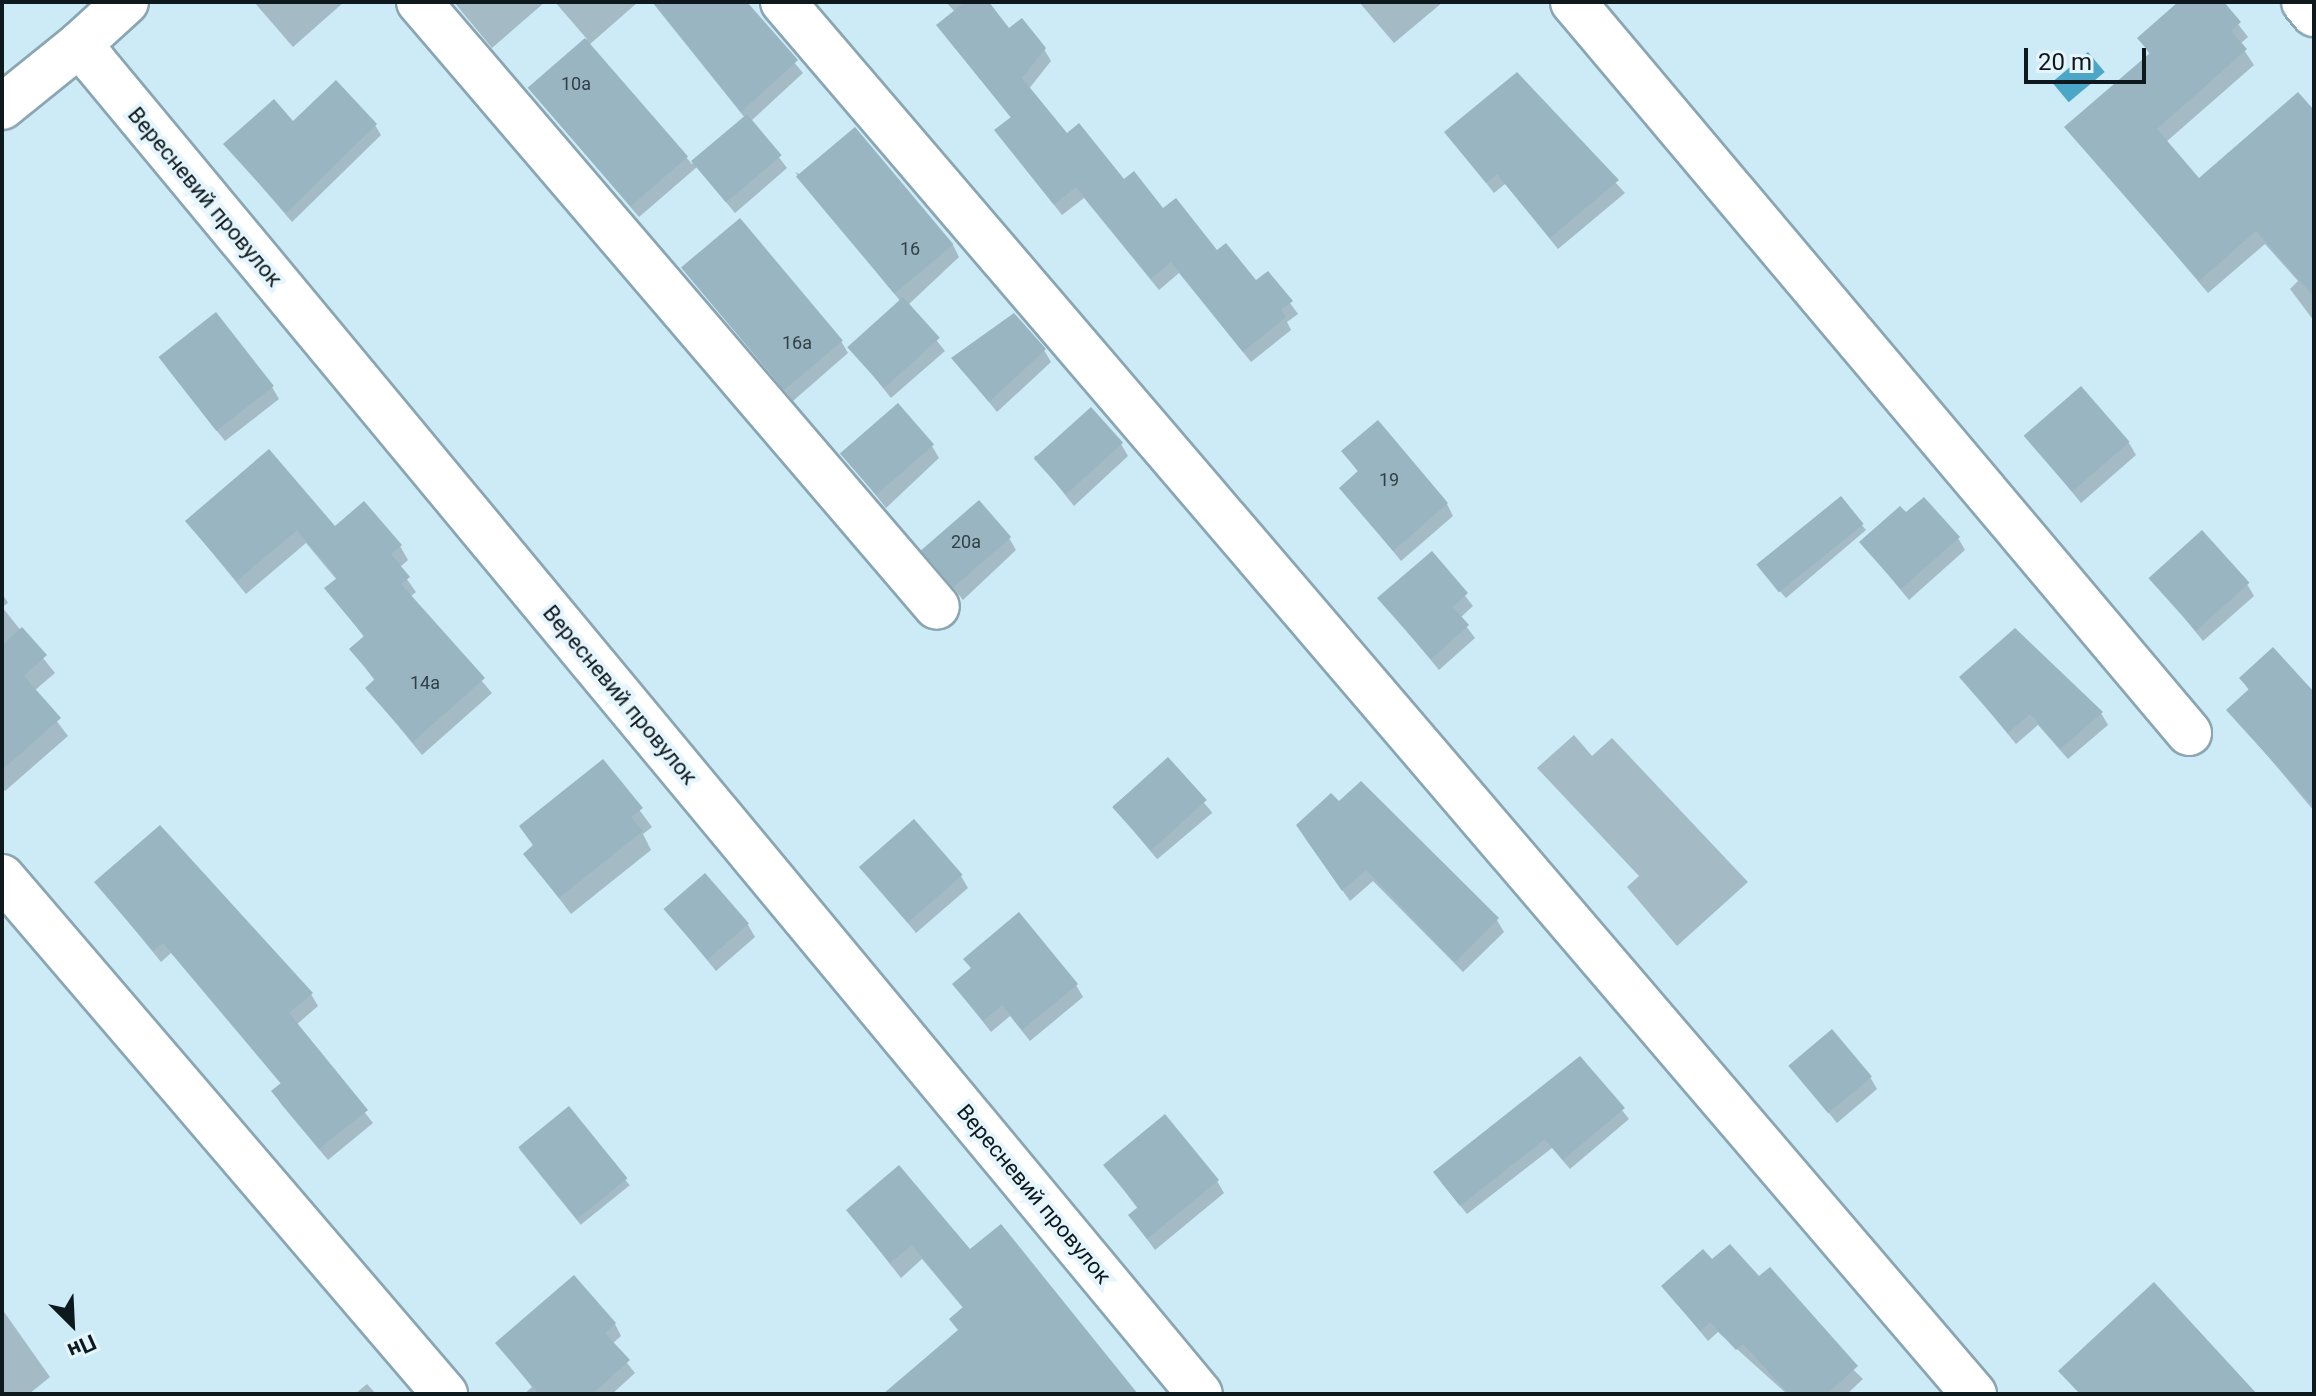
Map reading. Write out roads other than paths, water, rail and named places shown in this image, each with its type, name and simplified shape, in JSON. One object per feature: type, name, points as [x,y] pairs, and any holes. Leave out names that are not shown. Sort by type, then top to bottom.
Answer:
[{"type":"street","points":[[2,107],[126,2]]},
{"type":"street","points":[[419,2],[937,607]]},
{"type":"street","points":[[783,2],[1974,1394]]},
{"type":"street","points":[[1573,2],[2189,733]]},
{"type":"street","points":[[2304,2],[2314,14]]},
{"type":"street","name":"Вересневий провулок","points":[[80,44],[1200,1394]]},
{"type":"street","points":[[2,877],[445,1394]]},
{"type":"water","points":[[2088,52],[2105,72],[2069,102],[2052,82]]}]
